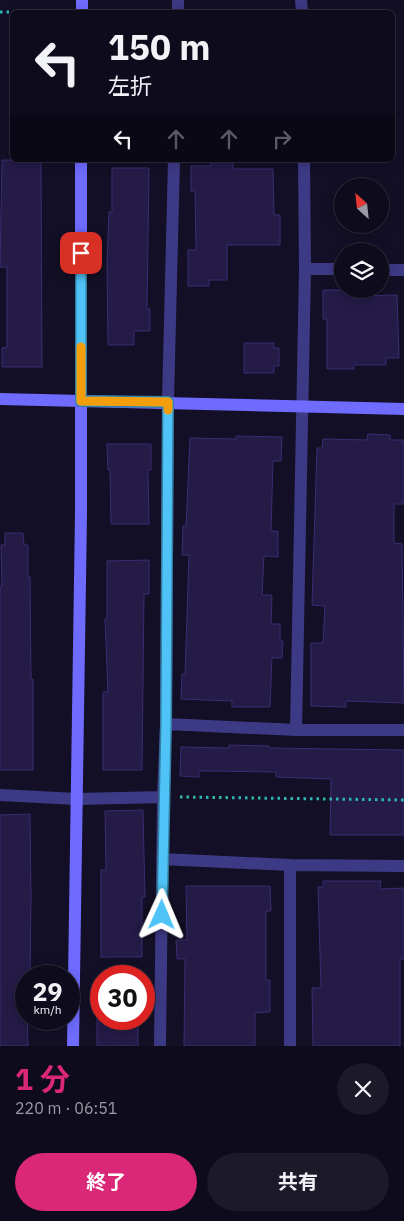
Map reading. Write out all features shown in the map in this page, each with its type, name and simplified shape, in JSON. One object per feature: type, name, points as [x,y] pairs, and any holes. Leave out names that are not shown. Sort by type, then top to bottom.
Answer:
[{"type":"street","points":[[73,1046],[82,162]]},
{"type":"street","points":[[160,1046],[163,797],[166,724],[168,402],[174,162]]},
{"type":"street","points":[[296,730],[305,269],[304,162]]},
{"type":"street","points":[[305,269],[334,269]]},
{"type":"street","points":[[389,270],[404,270]]},
{"type":"street","points":[[0,399],[404,409]]},
{"type":"street","points":[[166,724],[296,730],[404,730]]},
{"type":"street","points":[[0,795],[77,799],[163,797]]},
{"type":"street","points":[[162,859],[290,865],[404,866]]},
{"type":"street","points":[[290,865],[290,1046]]},
{"type":"path","points":[[163,797],[404,800]]},
{"type":"building","points":[[2,160],[10,160],[10,162],[41,162],[42,367],[2,367],[2,348],[7,347],[7,267],[0,267]]},
{"type":"building","points":[[211,162],[233,162],[233,169],[273,169],[274,215],[280,215],[280,245],[227,245],[227,280],[209,280],[209,286],[188,286],[188,250],[196,250],[195,191],[191,191],[191,166],[211,166]]},
{"type":"building","points":[[112,168],[149,168],[147,309],[150,309],[150,331],[134,331],[134,345],[108,345],[107,261],[109,212],[112,212]]},
{"type":"building","points":[[323,290],[334,290],[334,298],[389,298],[389,295],[397,295],[399,358],[386,358],[386,365],[354,365],[354,369],[327,369],[327,319],[323,319]]},
{"type":"building","points":[[244,343],[274,343],[274,348],[279,348],[279,366],[274,366],[274,373],[244,373]]},
{"type":"building","points":[[368,434],[390,435],[390,440],[404,440],[404,504],[394,504],[394,543],[402,544],[404,703],[346,701],[346,707],[311,706],[311,643],[323,643],[325,606],[312,605],[317,448],[322,448],[323,439],[367,440]]},
{"type":"building","points":[[236,436],[282,437],[281,461],[273,461],[271,531],[278,531],[278,557],[264,556],[262,595],[272,595],[271,624],[280,624],[280,641],[283,641],[282,658],[272,658],[270,707],[232,707],[232,701],[181,699],[182,674],[185,674],[189,555],[182,555],[183,526],[186,526],[190,438],[236,439]]},
{"type":"building","points":[[107,444],[151,444],[151,470],[148,470],[149,524],[111,524],[110,470],[108,470]]},
{"type":"building","points":[[5,533],[23,533],[24,545],[28,545],[31,679],[33,679],[33,770],[0,770],[0,586],[2,586],[1,545],[5,545]]},
{"type":"building","points":[[149,560],[149,594],[144,594],[142,770],[103,770],[103,692],[108,692],[105,619],[107,619],[107,561]]},
{"type":"building","points":[[229,745],[269,746],[269,748],[404,750],[404,835],[330,835],[331,779],[276,777],[276,772],[199,771],[199,777],[180,776],[181,747],[229,748]]},
{"type":"building","points":[[143,810],[145,897],[142,897],[142,957],[101,957],[101,870],[106,870],[105,811]]},
{"type":"building","points":[[30,814],[30,965],[15,965],[15,1030],[28,1030],[28,1046],[0,1046],[0,815]]},
{"type":"building","points":[[323,881],[381,881],[380,889],[404,888],[404,959],[400,959],[400,1046],[313,1046],[312,988],[321,988],[318,887],[323,887]]},
{"type":"building","points":[[186,886],[270,886],[271,911],[266,911],[266,980],[270,980],[270,1012],[255,1013],[255,1046],[184,1046],[185,959],[177,959],[176,940],[187,940]]},
{"type":"building","points":[[97,1030],[138,1030],[138,1046],[97,1046]]},
{"type":"slow traffic","points":[[81,347],[81,401],[168,402],[168,410]]},
{"type":"route","points":[[81,253],[81,401],[168,402],[166,724],[162,915]]}]
